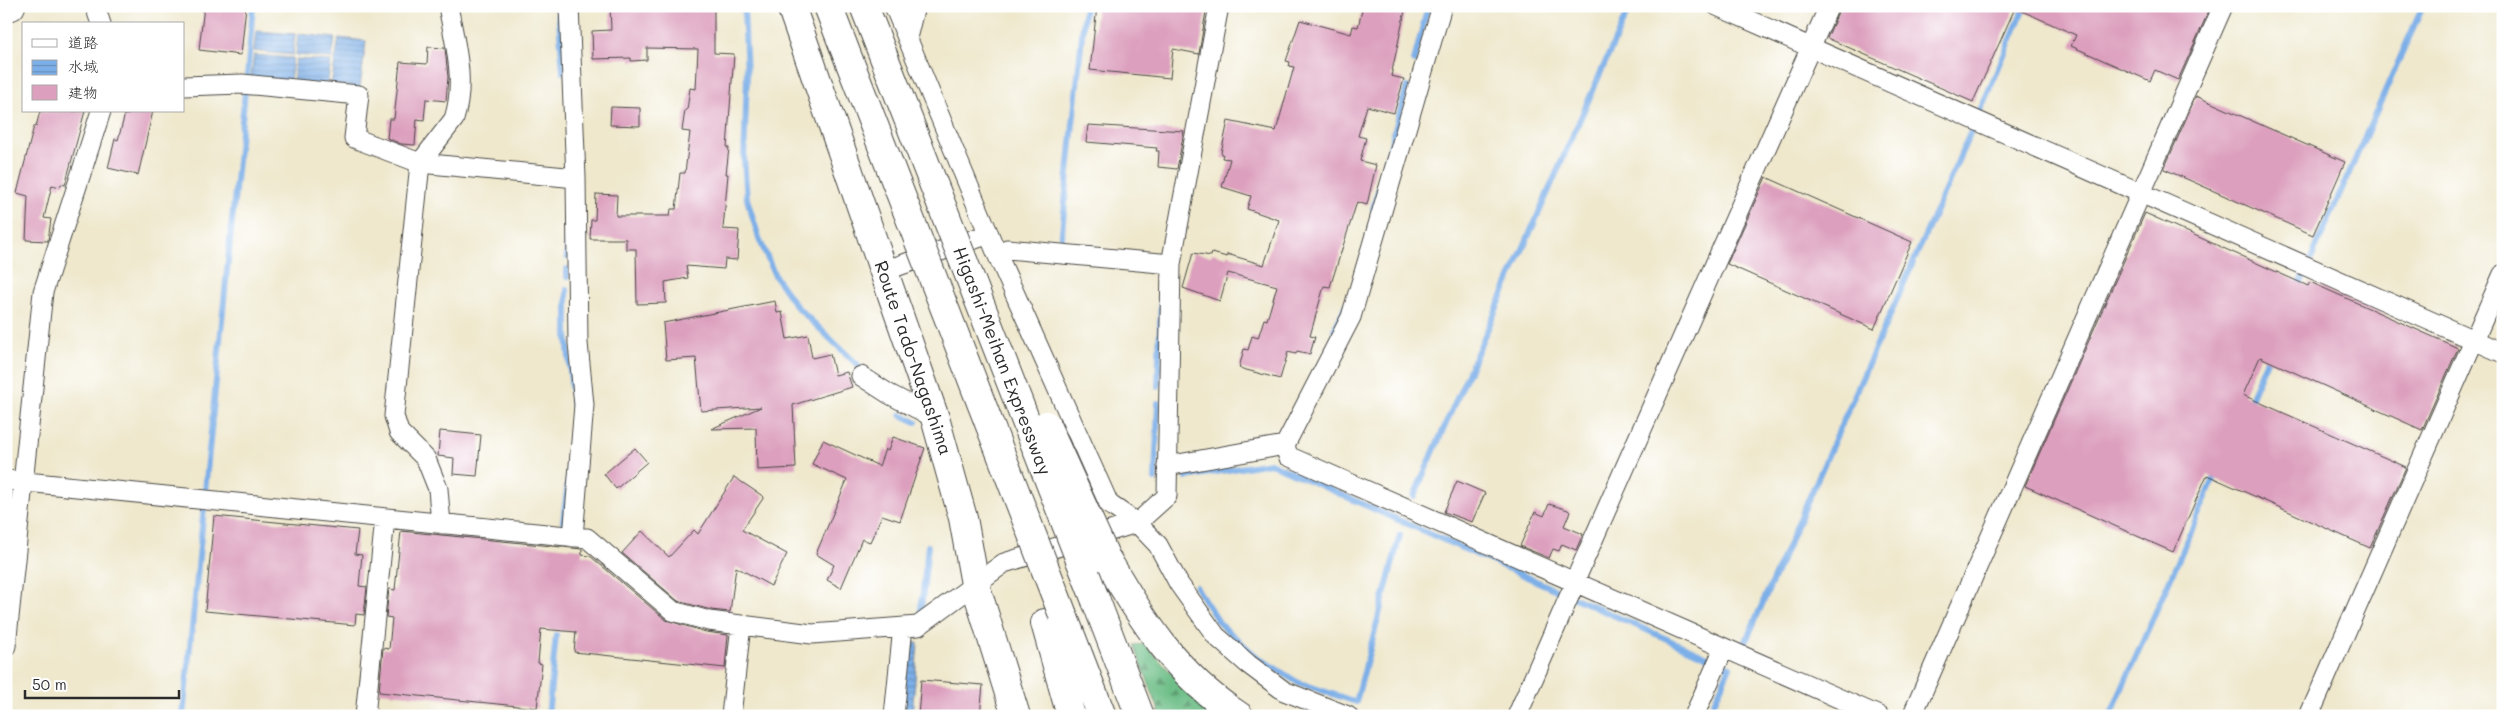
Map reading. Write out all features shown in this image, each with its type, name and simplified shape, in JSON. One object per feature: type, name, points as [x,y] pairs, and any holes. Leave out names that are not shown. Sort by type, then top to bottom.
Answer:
[{"type":"main road","points":[[6,7],[11,6]]},
{"type":"main road","name":"Route Tado-Nagashima","points":[[792,6],[935,418],[963,518],[975,584],[1016,716]]},
{"type":"main road","points":[[828,6],[886,155],[905,236],[1021,544],[1054,619],[1102,716]]},
{"type":"main road","name":"Higashi-Meihan Expressway","points":[[864,6],[1140,716]]},
{"type":"main road","points":[[918,144],[1106,558],[1139,612],[1188,676],[1220,704],[1239,716]]},
{"type":"main road","points":[[1054,619],[1071,716]]},
{"type":"street","points":[[95,6],[100,22]]},
{"type":"street","points":[[441,524],[438,489],[426,459],[399,432],[394,416],[420,162],[454,119],[457,111],[460,74],[448,6]]},
{"type":"street","points":[[569,6],[576,178],[578,343],[584,405],[573,537]]},
{"type":"street","points":[[894,6],[997,254],[1109,504],[1137,523],[1158,544],[1179,584],[1216,636],[1248,664],[1284,691],[1348,716]]},
{"type":"street","points":[[907,38],[915,6]]},
{"type":"street","points":[[14,481],[587,538],[673,611],[709,621],[812,634],[918,626],[1004,563],[1137,523],[1167,496],[1171,264],[1219,6]]},
{"type":"street","points":[[1442,6],[1351,317],[1285,446],[1288,456],[1723,651],[1879,716]]},
{"type":"street","points":[[1717,6],[2503,353]]},
{"type":"street","points":[[1517,716],[1829,6]]},
{"type":"street","points":[[1912,716],[2223,6]]},
{"type":"street","points":[[185,86],[242,84],[359,95],[354,138],[420,162],[576,178]]},
{"type":"street","points":[[6,646],[14,481],[43,292],[101,112]]},
{"type":"street","points":[[884,271],[989,234]]},
{"type":"street","points":[[997,254],[1007,249],[1171,264]]},
{"type":"street","points":[[2308,716],[2503,274]]},
{"type":"street","points":[[861,376],[889,394],[935,418]]},
{"type":"street","points":[[1167,466],[1285,446]]},
{"type":"street","points":[[366,716],[385,518]]},
{"type":"street","points":[[732,716],[741,625]]},
{"type":"street","points":[[894,716],[903,627]]},
{"type":"street","points":[[1694,716],[1723,651]]},
{"type":"green space","points":[[1145,644],[1193,697],[1218,716],[1161,716],[1134,645]]},
{"type":"water","points":[[256,31],[295,34],[293,55],[254,51]]},
{"type":"water","points":[[298,34],[335,38],[332,58],[296,55]]},
{"type":"water","points":[[339,38],[366,41],[360,88],[331,85]]},
{"type":"water","points":[[254,55],[293,58],[290,81],[251,78]]},
{"type":"water","points":[[296,59],[331,61],[327,85],[293,82]]},
{"type":"water","points":[[908,641],[918,643],[912,716],[901,716]]},
{"type":"building","points":[[204,6],[246,6],[241,55],[199,50]]},
{"type":"building","points":[[610,6],[714,6],[714,53],[734,54],[727,148],[729,148],[726,174],[728,174],[723,229],[739,230],[737,260],[725,259],[724,269],[686,266],[688,278],[665,282],[666,303],[637,304],[636,249],[626,249],[626,239],[590,239],[591,220],[595,220],[596,194],[617,195],[616,216],[670,216],[671,209],[676,209],[680,173],[685,173],[690,132],[682,131],[690,88],[696,89],[698,49],[647,48],[647,60],[631,61],[631,58],[593,59],[592,31],[611,30]]},
{"type":"building","points":[[1097,6],[1178,6],[1206,11],[1199,54],[1173,49],[1170,78],[1090,70]]},
{"type":"building","points":[[1363,6],[1406,6],[1391,76],[1404,79],[1394,113],[1367,106],[1358,136],[1366,138],[1360,161],[1376,165],[1367,205],[1357,202],[1330,287],[1324,286],[1310,336],[1315,337],[1310,354],[1297,351],[1296,354],[1288,352],[1280,379],[1239,368],[1244,349],[1248,350],[1252,336],[1258,338],[1264,319],[1267,320],[1277,286],[1228,273],[1220,301],[1183,288],[1193,253],[1211,256],[1212,253],[1227,257],[1227,254],[1264,265],[1279,220],[1247,209],[1251,196],[1222,187],[1230,159],[1222,158],[1223,154],[1221,153],[1228,121],[1276,131],[1294,67],[1289,66],[1290,62],[1286,61],[1300,20],[1351,34],[1353,26],[1358,27]]},
{"type":"building","points":[[1841,6],[2211,6],[2178,80],[2155,70],[2150,81],[2071,46],[2076,35],[2015,8],[1973,102],[1827,38]]},
{"type":"building","points":[[428,47],[445,48],[448,77],[446,101],[426,99],[424,120],[417,119],[415,145],[401,144],[387,138],[389,119],[394,119],[400,62],[427,64]]},
{"type":"building","points":[[2196,96],[2345,162],[2313,235],[2164,169]]},
{"type":"building","points":[[611,107],[640,108],[640,126],[610,125]]},
{"type":"building","points":[[40,112],[85,112],[65,185],[61,184],[60,187],[52,185],[44,218],[51,219],[48,241],[26,240],[28,196],[17,193],[34,126],[36,127]]},
{"type":"building","points":[[129,112],[153,112],[138,175],[108,168],[115,139],[118,140],[125,114],[128,115]]},
{"type":"building","points":[[1088,125],[1184,131],[1177,169],[1158,167],[1159,151],[1156,151],[1157,148],[1086,142]]},
{"type":"building","points":[[1766,177],[1912,242],[1874,329],[1727,264]]},
{"type":"building","points":[[2145,213],[2308,286],[2310,282],[2458,348],[2422,430],[2260,357],[2243,395],[2406,467],[2370,548],[2207,475],[2173,552],[2025,486]]},
{"type":"building","points":[[775,301],[777,313],[782,312],[787,339],[808,335],[812,358],[830,354],[835,375],[847,372],[852,387],[793,405],[796,468],[757,470],[756,428],[711,429],[761,407],[701,411],[696,358],[666,360],[663,323]]},
{"type":"building","points":[[440,431],[481,435],[477,476],[453,474],[454,458],[438,456]]},
{"type":"building","points":[[893,437],[925,448],[900,521],[882,515],[870,542],[862,539],[841,588],[827,580],[834,565],[816,554],[847,480],[812,464],[823,440],[879,466],[885,449],[888,451]]},
{"type":"building","points":[[635,448],[647,462],[616,489],[604,474]]},
{"type":"building","points":[[734,477],[764,497],[742,530],[787,554],[771,586],[736,567],[730,612],[711,610],[678,601],[622,553],[642,531],[669,557],[694,530],[698,534]]},
{"type":"building","points":[[1457,481],[1485,493],[1472,522],[1444,512]]},
{"type":"building","points":[[1549,504],[1568,510],[1570,512],[1564,526],[1583,534],[1576,550],[1562,544],[1559,551],[1553,549],[1549,558],[1520,546],[1535,512],[1544,516]]},
{"type":"building","points":[[214,516],[358,530],[355,554],[362,555],[359,586],[367,587],[364,615],[356,614],[355,625],[205,611]]},
{"type":"building","points":[[401,531],[582,549],[582,555],[590,556],[666,620],[706,632],[728,635],[725,668],[574,652],[576,632],[541,629],[538,663],[542,664],[537,708],[379,692],[383,648],[389,649],[392,618],[386,617],[389,589],[395,590]]},
{"type":"building","points":[[921,680],[983,685],[980,716],[918,716]]},
{"type":"waterway","points":[[247,78],[253,6]]},
{"type":"waterway","points":[[558,6],[563,72]]},
{"type":"waterway","points":[[744,6],[747,76],[744,160],[747,199],[759,238],[775,276],[796,306],[864,371]]},
{"type":"waterway","points":[[1061,242],[1085,6]]},
{"type":"waterway","points":[[1414,61],[1428,6]]},
{"type":"waterway","points":[[1414,496],[1630,6]]},
{"type":"waterway","points":[[1979,113],[2025,6]]},
{"type":"waterway","points":[[2311,259],[2423,6]]},
{"type":"waterway","points":[[1373,209],[1407,87]]},
{"type":"waterway","points":[[205,491],[245,91]]},
{"type":"waterway","points":[[1742,650],[1972,129]]},
{"type":"waterway","points":[[567,212],[567,257]]},
{"type":"waterway","points":[[567,269],[567,277]]},
{"type":"waterway","points":[[2298,289],[2304,276]]},
{"type":"waterway","points":[[567,289],[567,334],[573,405]]},
{"type":"waterway","points":[[1158,386],[1161,298]]},
{"type":"waterway","points":[[1334,330],[1346,305]]},
{"type":"waterway","points":[[2247,406],[2270,353]]},
{"type":"waterway","points":[[1155,479],[1158,403]]},
{"type":"waterway","points":[[901,415],[916,422]]},
{"type":"waterway","points":[[1186,477],[1270,463],[1730,667],[1708,716]]},
{"type":"waterway","points":[[563,522],[570,467]]},
{"type":"waterway","points":[[2110,716],[2217,472]]},
{"type":"waterway","points":[[183,716],[204,507]]},
{"type":"waterway","points":[[1196,587],[1220,624],[1256,656],[1297,682],[1356,702],[1400,535]]},
{"type":"waterway","points":[[921,609],[928,546]]},
{"type":"waterway","points":[[548,716],[556,635]]}]
